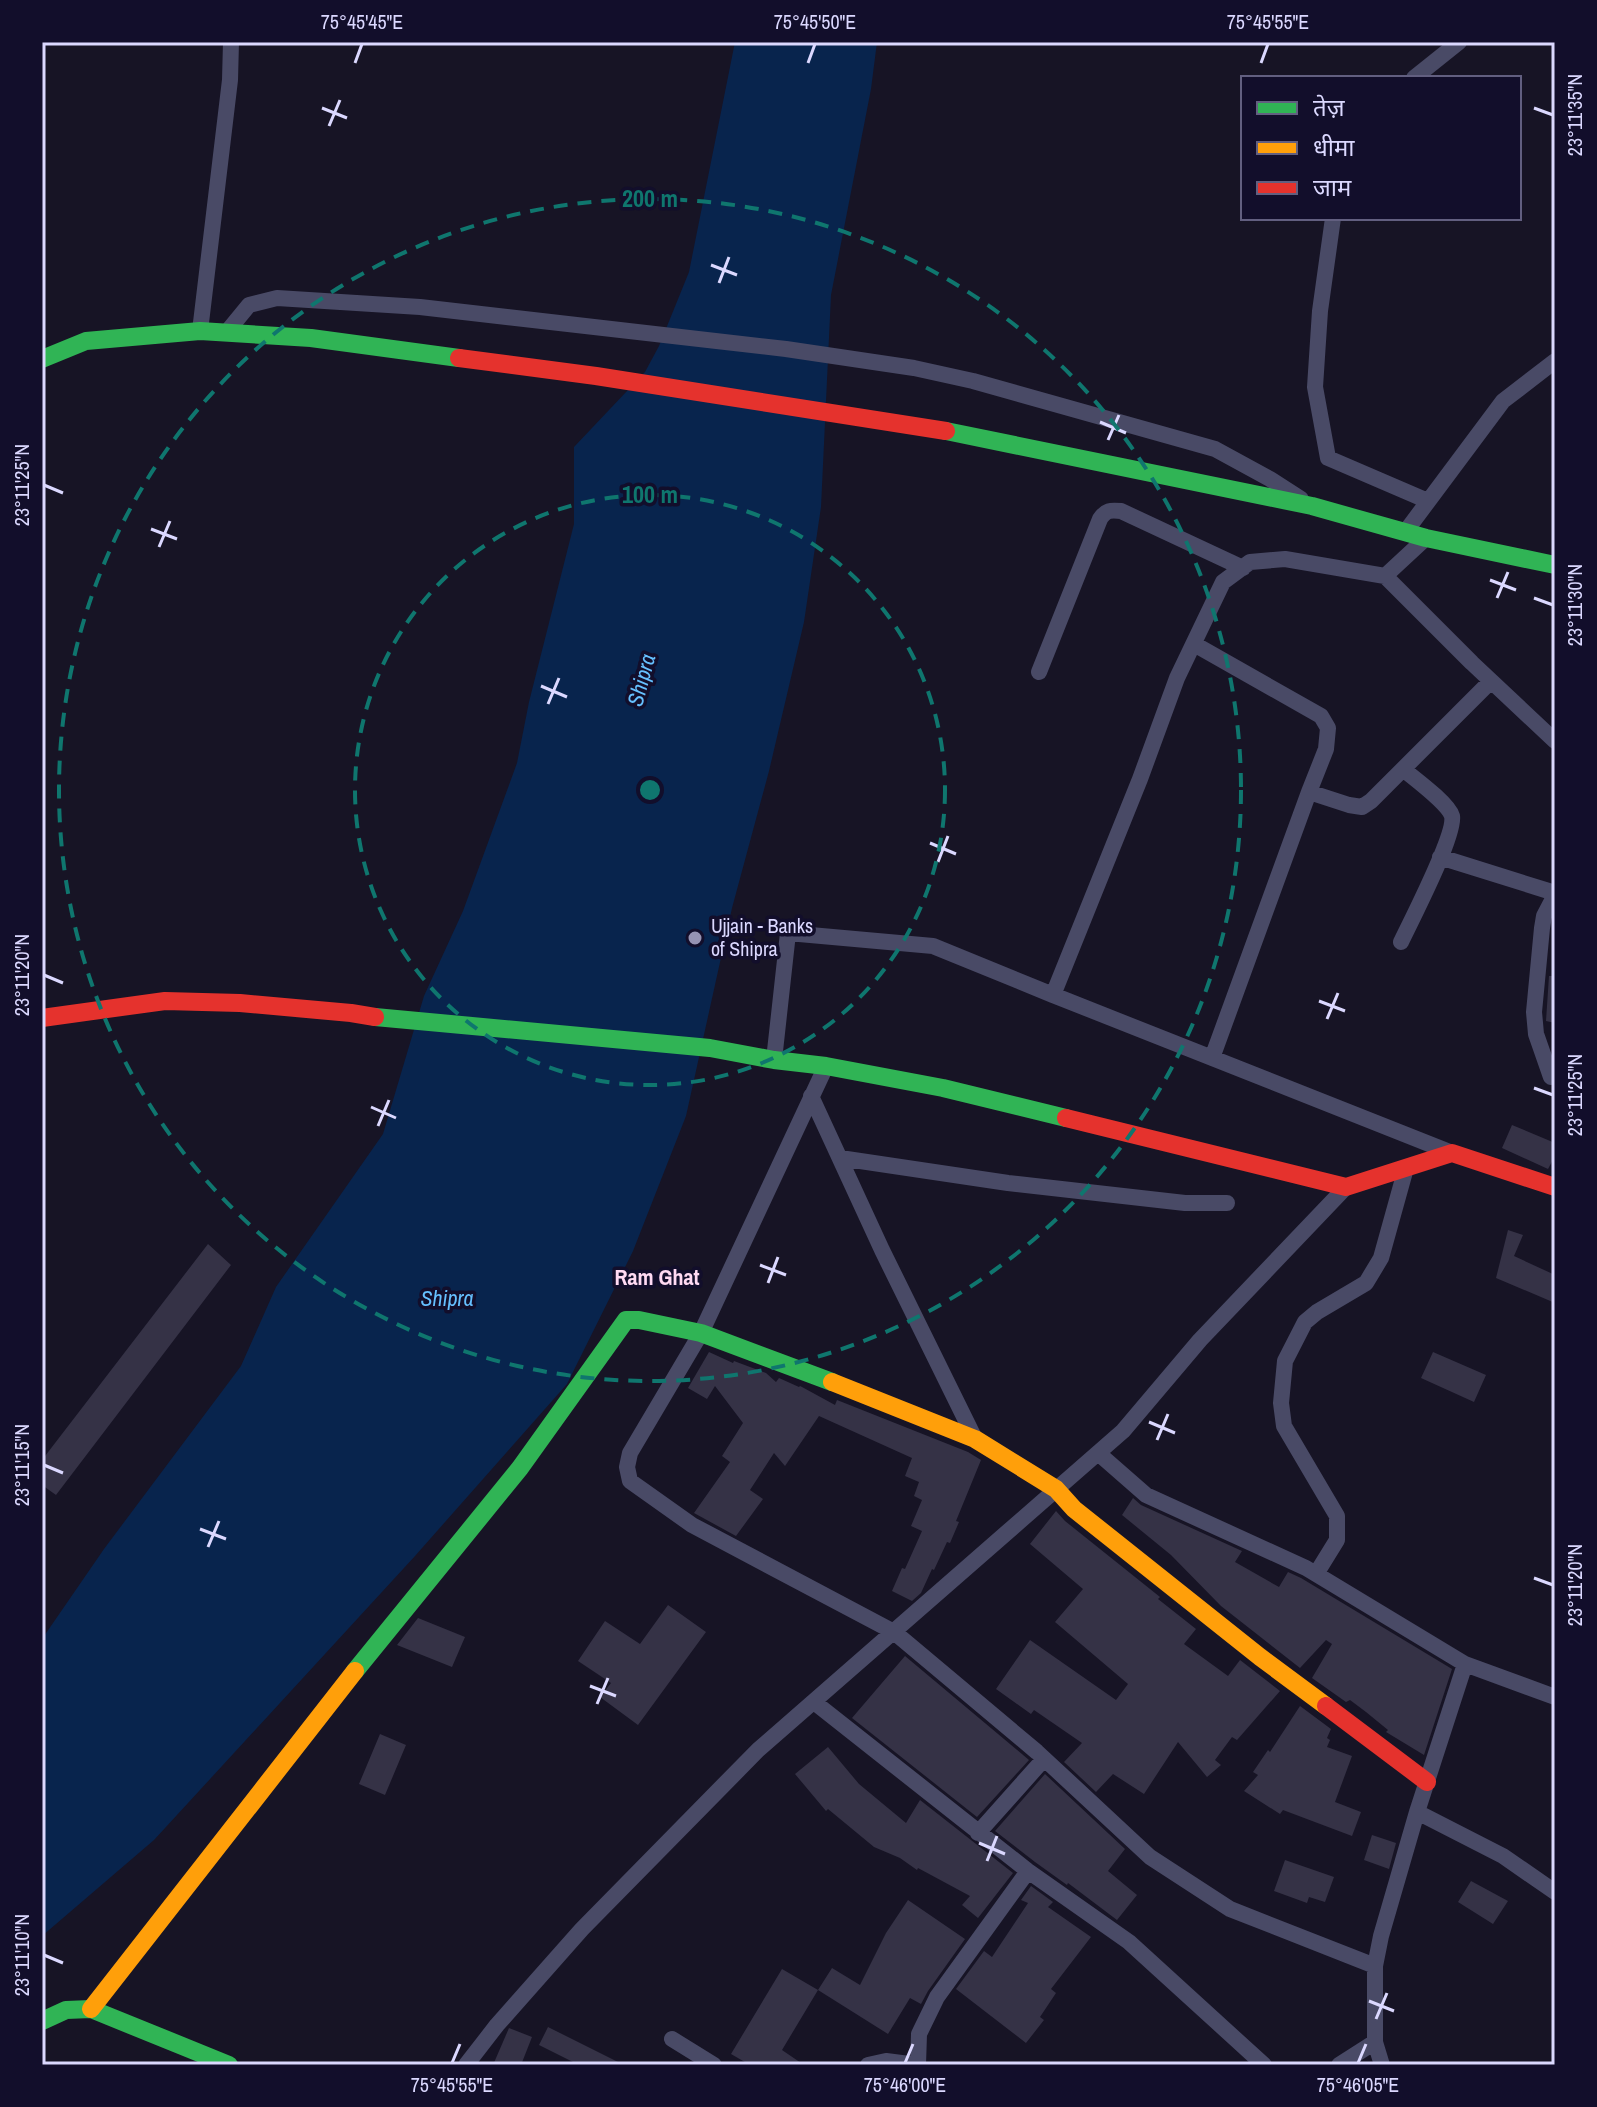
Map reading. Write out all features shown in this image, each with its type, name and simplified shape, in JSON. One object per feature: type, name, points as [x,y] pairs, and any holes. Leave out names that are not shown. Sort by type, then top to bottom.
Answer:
[{"type":"main road","points":[[42,359],[86,341],[200,331],[311,338],[596,376],[934,429],[1312,506],[1426,538],[1555,565]]},
{"type":"main road","points":[[42,1018],[165,1001],[240,1003],[710,1048],[943,1088],[1346,1187],[1452,1153],[1555,1187]]},
{"type":"main road","points":[[91,2009],[322,1712],[520,1468],[626,1320],[701,1333],[975,1439],[1056,1489],[1074,1509],[1260,1657],[1427,1782]]},
{"type":"main road","points":[[42,2021],[66,2010],[91,2009],[228,2065]]},
{"type":"street","points":[[200,331],[230,80],[231,42]]},
{"type":"street","points":[[1416,76],[1459,42]]},
{"type":"street","points":[[1333,220],[1320,311],[1315,387],[1328,458],[1428,501]]},
{"type":"street","points":[[226,333],[249,305],[277,298],[420,307],[786,349],[914,368],[973,381],[1215,449],[1312,506]]},
{"type":"street","points":[[1406,531],[1503,401],[1555,361]]},
{"type":"street","points":[[1039,672],[1104,512],[1121,511],[1243,568]]},
{"type":"street","points":[[1385,576],[1426,538]]},
{"type":"street","points":[[1053,995],[1177,678],[1223,582],[1250,562],[1285,559],[1385,576],[1555,741]]},
{"type":"street","points":[[1194,644],[1321,716],[1328,728],[1326,749],[1212,1058]]},
{"type":"street","points":[[1309,792],[1362,807],[1491,681]]},
{"type":"street","points":[[1401,942],[1440,857],[1452,817],[1447,808],[1403,769]]},
{"type":"street","points":[[1440,857],[1555,894],[1544,916],[1534,1012],[1536,1034],[1551,1077]]},
{"type":"street","points":[[774,1060],[788,933],[933,946],[1452,1153]]},
{"type":"street","points":[[826,1066],[701,1333],[630,1453],[627,1467],[630,1481],[692,1525],[894,1632],[1044,1759],[1150,1857],[1230,1909],[1375,1966]]},
{"type":"street","points":[[811,1096],[975,1439]]},
{"type":"street","points":[[840,1158],[1185,1203],[1227,1203]]},
{"type":"street","points":[[1316,1574],[1337,1540],[1337,1516],[1284,1426],[1281,1403],[1285,1361],[1305,1322],[1366,1283],[1381,1258],[1406,1168]]},
{"type":"street","points":[[466,2065],[582,1929],[758,1750],[1123,1431],[1200,1340],[1346,1187]]},
{"type":"street","points":[[1098,1453],[1146,1495],[1316,1574],[1465,1664],[1555,1697]]},
{"type":"street","points":[[1382,2065],[1375,2042],[1375,1966],[1381,1936],[1465,1664]]},
{"type":"street","points":[[814,1702],[978,1833],[1129,1942],[1264,2065]]},
{"type":"street","points":[[978,1833],[1044,1759]]},
{"type":"street","points":[[1417,1812],[1503,1856],[1555,1892]]},
{"type":"street","points":[[868,2065],[886,2061],[918,2065],[919,2034],[937,1997],[1028,1871]]},
{"type":"street","points":[[672,2039],[714,2065]]},
{"type":"street","points":[[1339,2065],[1375,2042]]},
{"type":"water","name":"Shipra","points":[[735,42],[877,42],[871,89],[831,295],[821,507],[804,622],[769,771],[732,908],[686,1116],[633,1251],[567,1384],[415,1556],[154,1840],[42,1936],[42,1639],[104,1549],[241,1366],[276,1287],[383,1134],[424,996],[463,911],[517,763],[529,702],[574,524],[574,447],[645,372],[689,272]]},
{"type":"building","points":[[1549,976],[1555,976],[1555,1023],[1546,1021]]},
{"type":"building","points":[[1512,1125],[1555,1143],[1555,1156],[1548,1169],[1502,1148]]},
{"type":"building","points":[[1508,1230],[1523,1235],[1514,1256],[1555,1275],[1555,1303],[1496,1278]]},
{"type":"building","points":[[208,1244],[231,1265],[56,1495],[42,1485],[42,1460]]},
{"type":"building","points":[[709,1352],[766,1373],[776,1382],[779,1378],[800,1386],[835,1405],[837,1400],[981,1460],[950,1543],[947,1542],[921,1593],[912,1601],[892,1591],[922,1531],[911,1526],[922,1500],[914,1496],[919,1482],[905,1476],[912,1458],[819,1416],[785,1466],[774,1453],[750,1490],[763,1499],[736,1536],[694,1513],[730,1462],[722,1456],[743,1423],[715,1386],[707,1399],[688,1388]]},
{"type":"building","points":[[1433,1352],[1486,1375],[1474,1402],[1421,1378]]},
{"type":"building","points":[[1133,1498],[1141,1505],[1242,1551],[1235,1562],[1279,1587],[1288,1572],[1301,1578],[1452,1669],[1424,1755],[1386,1732],[1388,1730],[1350,1700],[1346,1702],[1312,1678],[1332,1644],[1326,1640],[1300,1668],[1221,1606],[1171,1555],[1122,1515]]},
{"type":"building","points":[[1056,1511],[1196,1629],[1184,1644],[1228,1676],[1240,1660],[1280,1691],[1237,1740],[1232,1737],[1215,1760],[1221,1765],[1207,1777],[1178,1742],[1144,1794],[1113,1774],[1096,1792],[1064,1762],[1082,1743],[1034,1710],[1031,1714],[996,1689],[1030,1640],[1116,1700],[1128,1684],[1055,1622],[1083,1589],[1030,1544]]},
{"type":"building","points":[[668,1605],[706,1632],[638,1725],[600,1697],[611,1683],[578,1661],[605,1621],[640,1644]]},
{"type":"building","points":[[418,1618],[465,1637],[452,1667],[397,1645]]},
{"type":"building","points":[[905,1656],[1029,1760],[977,1817],[852,1718]]},
{"type":"building","points":[[1300,1706],[1331,1729],[1327,1747],[1352,1756],[1335,1802],[1361,1812],[1352,1836],[1283,1810],[1280,1814],[1244,1791],[1258,1775],[1253,1772]]},
{"type":"building","points":[[380,1734],[406,1745],[385,1795],[359,1784]]},
{"type":"building","points":[[828,1747],[859,1784],[906,1823],[920,1800],[1013,1873],[978,1918],[962,1905],[970,1896],[874,1847],[828,1809],[826,1811],[795,1774]]},
{"type":"building","points":[[1045,1774],[1125,1849],[1108,1871],[1137,1895],[1117,1920],[995,1831]]},
{"type":"building","points":[[1372,1835],[1396,1843],[1389,1869],[1364,1860]]},
{"type":"building","points":[[1285,1860],[1334,1877],[1325,1902],[1309,1897],[1307,1903],[1274,1891]]},
{"type":"building","points":[[1471,1881],[1508,1901],[1493,1924],[1458,1902]]},
{"type":"building","points":[[1031,1886],[1053,1902],[1048,1907],[1091,1937],[1051,1989],[1056,1993],[1040,2017],[1044,2020],[1026,2043],[956,1989],[984,1951],[992,1957],[1028,1903],[1021,1900]]},
{"type":"building","points":[[908,1900],[965,1939],[921,2004],[910,1998],[888,2034],[818,1990],[832,1968],[860,1985],[886,1933]]},
{"type":"building","points":[[782,1969],[818,1990],[782,2050],[804,2065],[750,2065],[731,2054]]},
{"type":"building","points":[[548,2027],[624,2065],[579,2065],[539,2045]]},
{"type":"building","points":[[509,2028],[532,2037],[521,2065],[493,2065]]},
{"type":"traffic: fast","points":[[42,359],[86,341],[200,331],[311,338],[459,358]]},
{"type":"traffic: fast","points":[[946,431],[1312,506],[1426,538],[1555,565]]},
{"type":"traffic: fast","points":[[375,1017],[710,1048],[943,1088],[1066,1118]]},
{"type":"traffic: fast","points":[[355,1671],[520,1468],[626,1320],[701,1333],[832,1382]]},
{"type":"traffic: fast","points":[[42,2021],[66,2010],[91,2009],[229,2065]]},
{"type":"traffic: slow","points":[[832,1382],[975,1439],[1056,1489],[1074,1509],[1326,1706]]},
{"type":"traffic: slow","points":[[91,2009],[355,1671]]},
{"type":"traffic: jam","points":[[459,358],[596,376],[946,431]]},
{"type":"traffic: jam","points":[[42,1018],[165,1001],[240,1003],[375,1017]]},
{"type":"traffic: jam","points":[[1066,1118],[1346,1187],[1452,1153],[1555,1187]]},
{"type":"traffic: jam","points":[[1326,1706],[1427,1782]]},
{"type":"place","name":"Ujjain - Banks of Shipra","points":[[695,938]]},
{"type":"district","name":"Ram Ghat","points":[[657,1277]]}]
